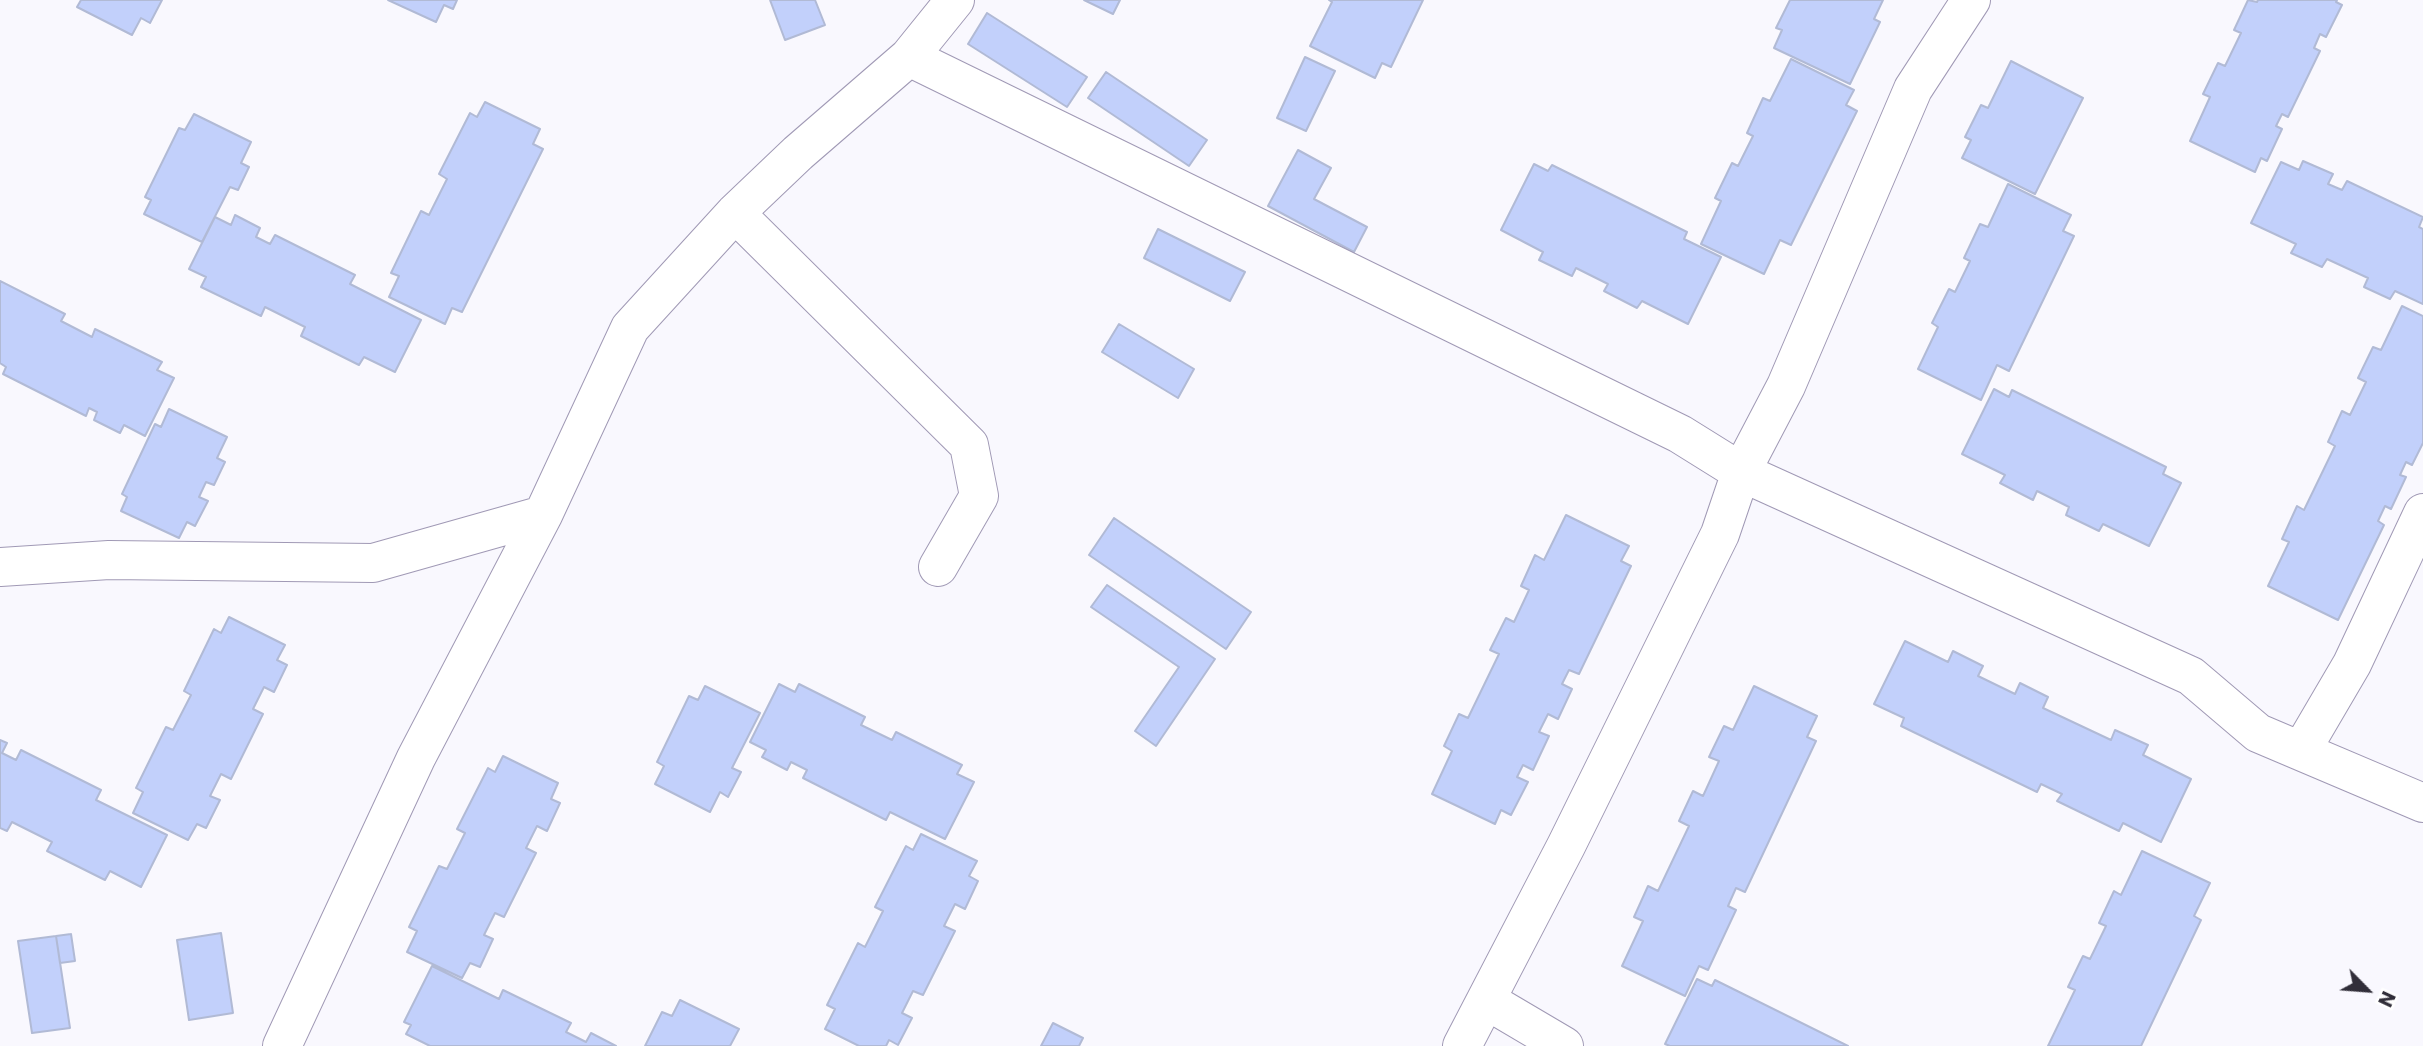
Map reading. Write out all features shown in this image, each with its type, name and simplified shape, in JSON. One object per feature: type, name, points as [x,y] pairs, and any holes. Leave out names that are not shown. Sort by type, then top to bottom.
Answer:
[{"type":"street","points":[[282,1046],[416,758],[543,514],[630,328],[735,213],[798,153],[909,57],[955,0]]},
{"type":"street","points":[[1462,1046],[1566,846],[1720,534],[1741,472],[1786,386],[1913,89],[1971,0]]},
{"type":"street","points":[[909,57],[1680,434],[1741,472],[2191,676],[2258,733],[2423,803]]},
{"type":"street","points":[[735,213],[969,445],[979,496],[938,567]]},
{"type":"street","points":[[2301,751],[2352,664],[2423,513]]},
{"type":"street","points":[[0,567],[108,560],[373,563],[543,514]]},
{"type":"street","points":[[1486,1000],[1564,1046]]},
{"type":"building","points":[[81,0],[162,0],[150,23],[141,18],[132,35],[77,7]]},
{"type":"building","points":[[388,0],[457,0],[453,9],[444,5],[436,22]]},
{"type":"building","points":[[770,0],[815,0],[825,25],[785,40]]},
{"type":"building","points":[[1084,0],[1120,0],[1113,14]]},
{"type":"building","points":[[1329,0],[1423,0],[1391,67],[1382,63],[1375,78],[1310,46],[1332,2]]},
{"type":"building","points":[[1790,0],[1883,0],[1874,19],[1880,22],[1850,84],[1774,48],[1782,30],[1776,28]]},
{"type":"building","points":[[2248,0],[2337,0],[2336,2],[2342,5],[2326,37],[2320,34],[2314,48],[2320,51],[2288,117],[2282,114],[2276,126],[2282,129],[2267,161],[2261,158],[2255,172],[2190,141],[2210,97],[2203,94],[2218,63],[2225,66],[2241,33],[2234,30]]},
{"type":"building","points":[[987,13],[1087,77],[1067,107],[968,44]]},
{"type":"building","points":[[1305,57],[1335,71],[1306,131],[1277,118]]},
{"type":"building","points":[[1791,59],[1854,90],[1846,105],[1857,111],[1791,245],[1780,240],[1764,274],[1701,244],[1721,201],[1715,198],[1732,163],[1738,166],[1753,136],[1747,133],[1763,98],[1770,101]]},
{"type":"building","points":[[2011,61],[2083,98],[2035,194],[1962,158],[1971,140],[1965,137],[1981,105],[1988,108]]},
{"type":"building","points":[[1106,72],[1207,140],[1189,166],[1088,98]]},
{"type":"building","points":[[485,102],[540,129],[533,144],[543,149],[462,312],[452,308],[445,324],[389,297],[399,276],[391,273],[421,211],[429,215],[447,179],[439,174],[470,113],[477,117]]},
{"type":"building","points":[[194,114],[251,142],[241,163],[249,167],[238,190],[230,187],[202,242],[144,214],[151,200],[145,197],[179,128],[185,130]]},
{"type":"building","points":[[1298,150],[1331,168],[1314,199],[1367,227],[1354,252],[1268,206]]},
{"type":"building","points":[[2303,161],[2333,174],[2328,184],[2342,190],[2347,181],[2423,217],[2419,227],[2423,229],[2423,304],[2395,291],[2390,299],[2364,287],[2368,278],[2327,259],[2322,267],[2291,253],[2296,244],[2251,223],[2281,162],[2299,170]]},
{"type":"building","points":[[1534,164],[1548,171],[1552,165],[1687,232],[1684,239],[1721,257],[1688,324],[1642,301],[1637,308],[1604,291],[1608,284],[1576,268],[1572,276],[1539,260],[1543,252],[1501,230]]},
{"type":"building","points":[[2008,184],[2071,215],[2063,231],[2074,236],[2009,371],[1997,365],[1981,400],[1918,369],[1938,327],[1932,323],[1949,289],[1955,292],[1970,261],[1964,258],[1980,224],[1988,227]]},
{"type":"building","points":[[235,215],[260,228],[256,237],[270,244],[275,235],[355,275],[350,284],[421,320],[395,372],[364,357],[359,365],[301,336],[305,327],[265,307],[261,316],[201,287],[206,277],[189,269],[215,217],[231,225]]},
{"type":"building","points":[[1158,229],[1245,272],[1230,301],[1144,258]]},
{"type":"building","points":[[0,281],[65,314],[61,321],[92,337],[95,329],[162,362],[157,370],[174,378],[145,436],[124,425],[120,433],[94,420],[97,412],[89,408],[86,416],[3,374],[6,367],[0,363]]},
{"type":"building","points":[[2402,306],[2423,316],[2423,443],[2412,465],[2406,462],[2400,475],[2406,477],[2391,509],[2385,506],[2378,521],[2384,525],[2338,620],[2268,586],[2289,542],[2282,539],[2297,506],[2304,510],[2335,446],[2328,442],[2342,411],[2350,415],[2366,382],[2358,378],[2373,347],[2381,350]]},
{"type":"building","points":[[1119,324],[1194,369],[1178,398],[1102,352]]},
{"type":"building","points":[[1994,389],[2009,397],[2012,390],[2166,467],[2163,474],[2181,483],[2149,546],[2103,524],[2099,531],[2066,515],[2069,507],[2037,491],[2033,500],[2000,483],[2005,475],[1962,454]]},
{"type":"building","points":[[169,409],[227,437],[217,458],[225,462],[214,485],[206,482],[199,497],[208,501],[195,526],[187,522],[179,538],[121,511],[127,497],[122,494],[155,424],[161,427]]},
{"type":"building","points":[[1566,515],[1629,546],[1621,561],[1631,566],[1579,674],[1569,670],[1562,684],[1572,689],[1558,719],[1548,714],[1539,732],[1549,736],[1533,770],[1523,765],[1517,777],[1528,782],[1511,815],[1501,810],[1495,824],[1432,794],[1452,751],[1444,746],[1459,714],[1468,718],[1499,654],[1490,650],[1506,618],[1514,622],[1529,590],[1521,586],[1535,555],[1544,560]]},
{"type":"building","points":[[1114,518],[1251,612],[1226,649],[1089,555]]},
{"type":"building","points":[[1107,585],[1215,659],[1156,746],[1135,731],[1179,667],[1091,607]]},
{"type":"building","points":[[229,617],[285,645],[277,660],[287,665],[274,692],[264,687],[253,709],[263,714],[231,779],[221,774],[210,796],[220,800],[206,828],[197,824],[188,840],[133,813],[143,792],[136,788],[166,727],[173,730],[191,695],[184,691],[214,629],[221,633]]},
{"type":"building","points":[[1905,641],[1948,662],[1953,651],[1983,666],[1978,676],[2015,694],[2020,683],[2048,697],[2043,708],[2111,740],[2115,730],[2148,745],[2143,755],[2191,779],[2161,842],[2123,823],[2119,831],[2057,801],[2062,794],[2041,784],[2037,792],[1901,726],[1904,718],[1874,704]]},
{"type":"building","points":[[779,684],[795,692],[799,684],[865,717],[861,725],[892,740],[896,732],[962,765],[957,774],[974,782],[945,839],[890,812],[886,820],[803,778],[807,770],[791,762],[787,770],[762,757],[766,750],[750,742]]},
{"type":"building","points":[[705,686],[760,713],[732,768],[741,772],[728,797],[720,792],[710,812],[655,784],[664,766],[657,762],[689,696],[698,700]]},
{"type":"building","points":[[1754,686],[1817,716],[1807,737],[1816,741],[1745,892],[1736,888],[1728,906],[1736,910],[1708,970],[1699,966],[1685,996],[1622,966],[1643,921],[1634,917],[1648,886],[1658,891],[1689,826],[1679,821],[1693,791],[1703,796],[1719,761],[1709,757],[1724,726],[1733,730]]},
{"type":"building","points":[[0,740],[7,743],[2,753],[16,760],[21,750],[101,790],[96,800],[167,835],[141,887],[110,871],[105,880],[47,851],[52,842],[12,822],[7,831],[0,828]]},
{"type":"building","points":[[503,756],[558,783],[551,799],[560,803],[547,831],[537,826],[526,848],[536,853],[504,917],[495,913],[484,935],[493,939],[480,967],[470,963],[462,978],[407,952],[417,931],[409,927],[439,866],[447,869],[465,833],[457,829],[488,768],[495,772]]},
{"type":"building","points":[[921,834],[977,861],[969,876],[978,881],[965,909],[955,904],[944,926],[955,931],[923,995],[913,991],[902,1013],[912,1018],[898,1045],[889,1040],[886,1046],[859,1046],[825,1029],[835,1009],[827,1005],[858,943],[865,947],[883,911],[875,907],[906,846],[913,850]]},
{"type":"building","points":[[2142,851],[2210,883],[2194,916],[2201,920],[2141,1046],[2048,1046],[2075,990],[2068,987],[2083,956],[2090,959],[2106,926],[2099,923],[2114,891],[2121,895]]},
{"type":"building","points":[[221,933],[233,1013],[189,1020],[177,940]]},
{"type":"building","points":[[71,934],[75,961],[60,963],[56,936]]},
{"type":"building","points":[[56,936],[70,1028],[32,1033],[18,941]]},
{"type":"building","points":[[432,966],[499,999],[503,990],[571,1023],[566,1032],[586,1042],[591,1033],[616,1046],[430,1046],[406,1034],[411,1025],[404,1022]]},
{"type":"building","points":[[1697,979],[1712,986],[1715,980],[1848,1046],[1665,1044]]},
{"type":"building","points":[[680,1000],[739,1029],[730,1046],[645,1046],[662,1012],[672,1016]]},
{"type":"building","points":[[1053,1023],[1083,1038],[1079,1046],[1041,1046]]}]
